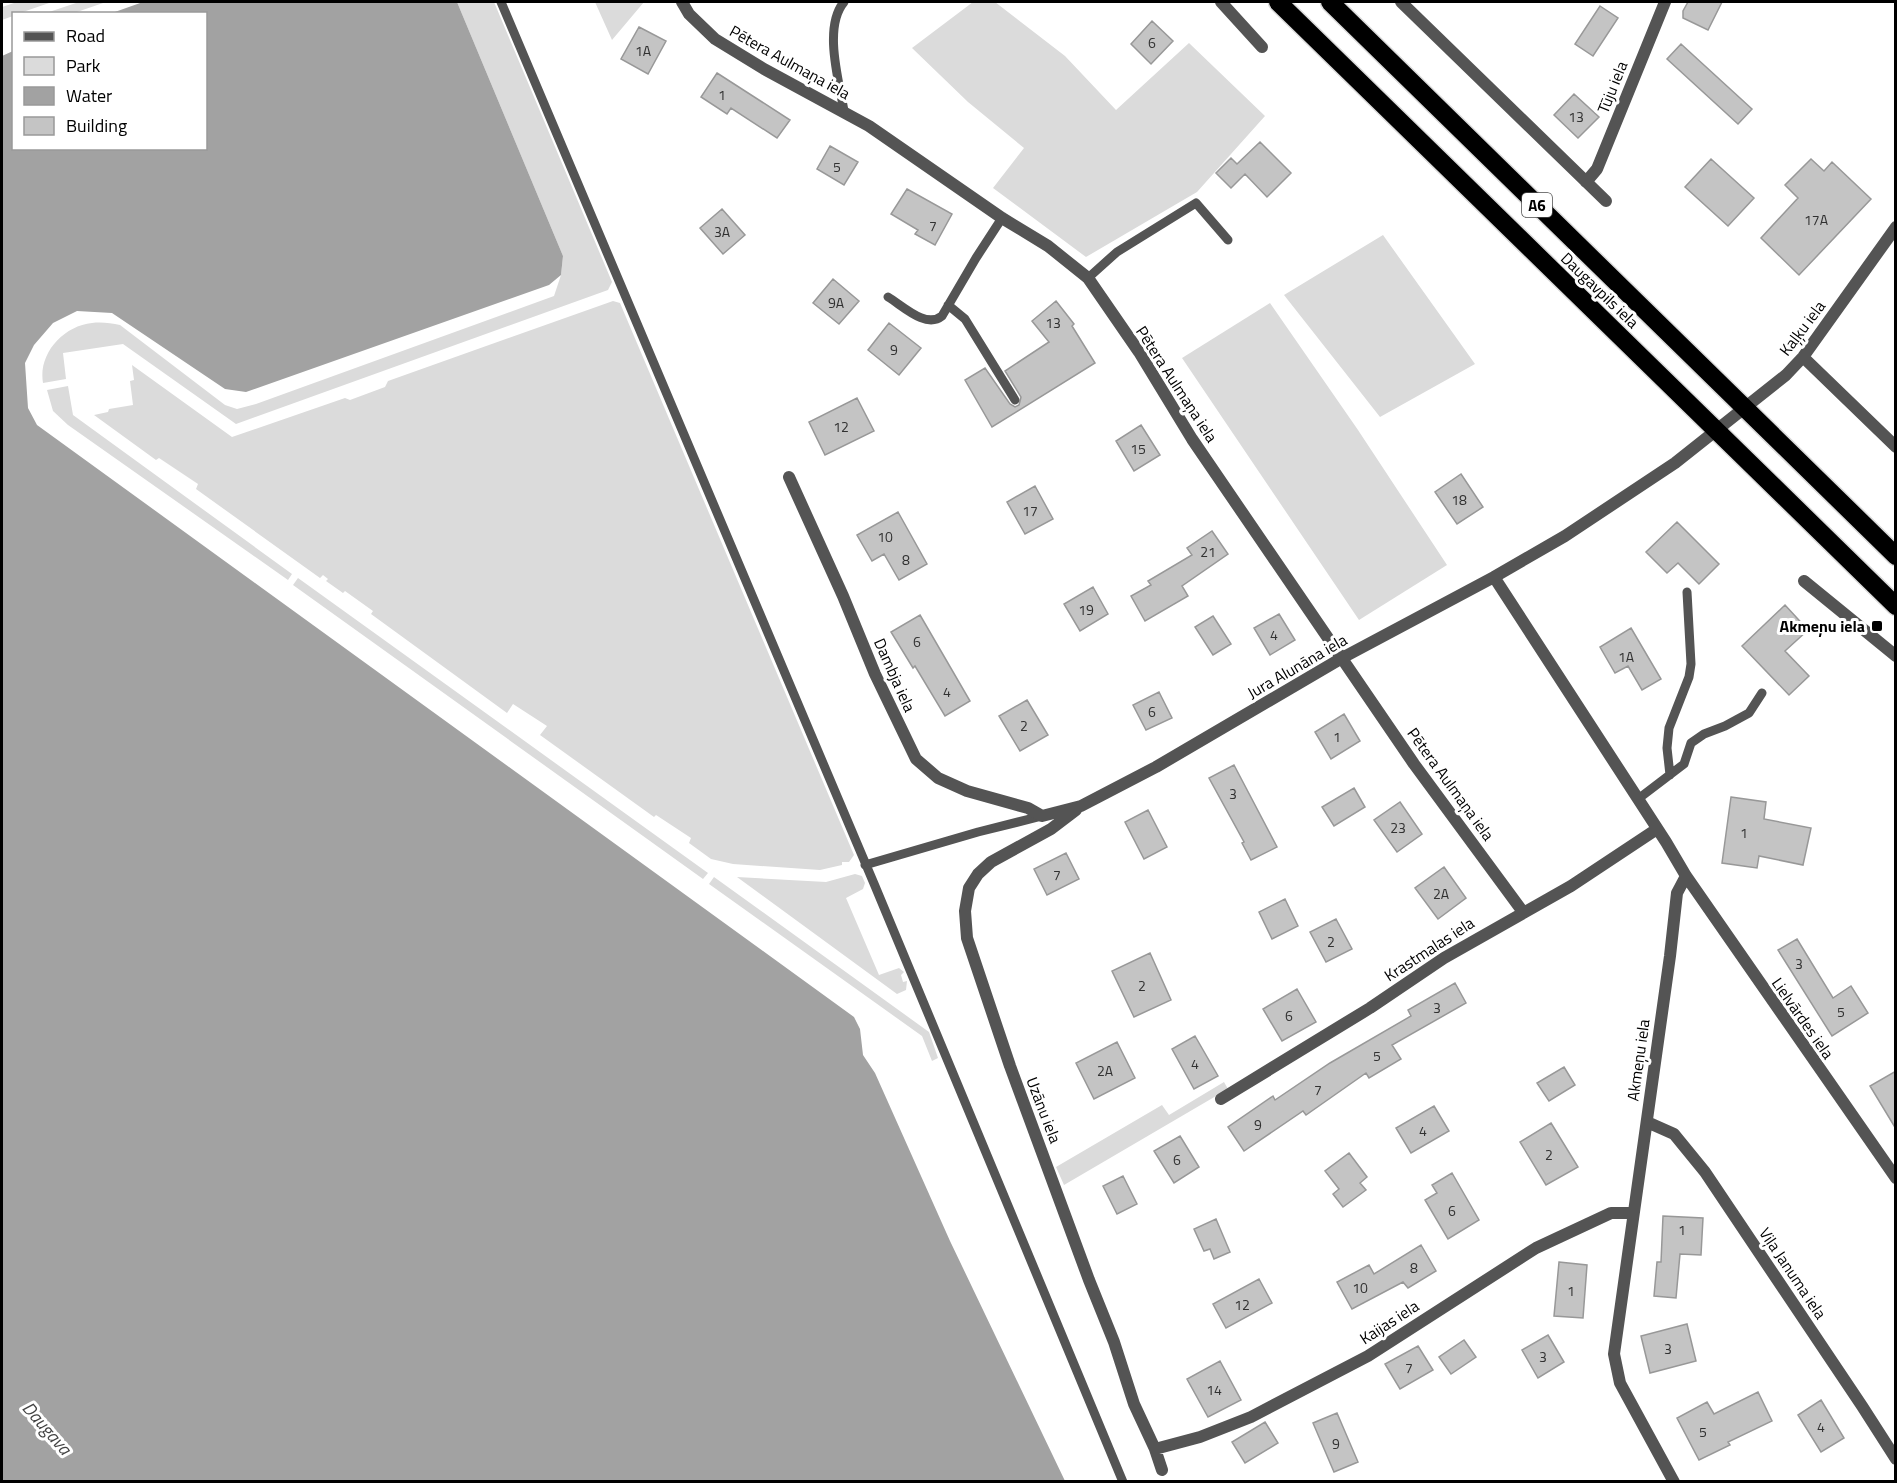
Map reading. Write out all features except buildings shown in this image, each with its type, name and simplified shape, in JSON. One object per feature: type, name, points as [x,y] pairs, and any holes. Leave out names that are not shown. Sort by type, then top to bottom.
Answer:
[{"type":"highway","name":"Daugavpils iela","points":[[1278,2],[1896,606]]},
{"type":"highway","name":"Daugavpils iela","points":[[1330,2],[1896,556]]},
{"type":"street","name":"Pētera Aulmaņa iela","points":[[682,2],[689,14],[716,39],[764,69],[869,126],[1002,218],[1048,246],[1088,278],[1139,352],[1192,439],[1414,764],[1522,912]]},
{"type":"street","points":[[1221,2],[1262,47]]},
{"type":"street","points":[[1401,2],[1606,201]]},
{"type":"street","name":"Tūju iela","points":[[1587,182],[1598,170],[1665,2]]},
{"type":"street","name":"Kaļķu iela","points":[[1716,430],[1786,375],[1803,357],[1896,227]]},
{"type":"street","points":[[1803,357],[1896,447]]},
{"type":"street","name":"Jura Alunāna iela","points":[[1042,816],[1080,806],[1156,767],[1342,658],[1494,577],[1574,530],[1675,463],[1716,430]]},
{"type":"street","name":"Dambja iela","points":[[789,477],[875,674],[916,759],[938,778],[967,791],[1028,808],[1042,816]]},
{"type":"street","points":[[1494,577],[1686,876]]},
{"type":"street","points":[[1804,581],[1896,656]]},
{"type":"street","name":"Uzānu iela","points":[[1080,806],[1051,829],[991,862],[978,874],[969,888],[964,911],[967,938],[1010,1066],[1114,1342],[1134,1404],[1162,1470]]},
{"type":"street","name":"Krastmalas iela","points":[[1221,1099],[1370,1008],[1444,958],[1571,886],[1657,829]]},
{"type":"street","name":"Akmeņu iela","points":[[1674,1482],[1620,1383],[1614,1354],[1677,892],[1686,876]]},
{"type":"street","name":"Lielvārdes iela","points":[[1686,876],[1896,1178]]},
{"type":"street","name":"Viļa Januma iela","points":[[1647,1122],[1674,1134],[1705,1172],[1896,1459]]},
{"type":"street","name":"Kaijas iela","points":[[1155,1449],[1200,1437],[1251,1417],[1368,1356],[1536,1248],[1611,1213],[1633,1213]]},
{"type":"lane","points":[[501,2],[1123,1482]]},
{"type":"lane","points":[[844,2],[838,8],[833,39],[844,111]]},
{"type":"lane","points":[[1088,278],[1117,252],[1196,203],[1228,240]]},
{"type":"lane","points":[[888,297],[927,321],[936,321],[942,316],[1002,218]]},
{"type":"lane","points":[[948,305],[964,319],[1015,400]]},
{"type":"lane","points":[[1670,775],[1667,748],[1669,728],[1692,664],[1687,592]]},
{"type":"lane","points":[[1638,799],[1684,764],[1691,743],[1704,734],[1749,713],[1762,693]]},
{"type":"lane","name":"Jura Alunāna iela","points":[[865,865],[1042,816]]},
{"type":"green space","points":[[17,2],[52,2],[23,12],[12,12],[12,16],[2,20],[2,7]]},
{"type":"green space","points":[[79,2],[106,2],[77,12],[49,12]]},
{"type":"green space","points":[[457,2],[494,2],[612,282],[608,290],[236,424],[123,344],[63,353],[66,379],[43,383],[44,362],[62,336],[81,325],[110,323],[120,325],[225,405],[237,409],[554,296],[561,275],[563,256]]},
{"type":"green space","points":[[595,2],[644,2],[612,40]]},
{"type":"green space","points":[[973,2],[995,2],[1065,56],[1116,110],[1189,43],[1265,116],[1197,192],[1086,257],[993,188],[1024,148],[968,102],[912,48]]},
{"type":"green space","points":[[1383,235],[1475,364],[1380,417],[1284,295]]},
{"type":"green space","points":[[613,301],[620,303],[854,855],[849,862],[842,862],[842,865],[820,870],[733,864],[711,859],[689,843],[691,838],[656,815],[654,817],[540,735],[547,726],[513,704],[507,713],[371,614],[373,611],[326,581],[328,579],[323,575],[320,578],[196,489],[198,484],[159,458],[156,460],[94,415],[108,412],[109,409],[133,405],[130,381],[134,380],[132,365],[232,437],[345,398],[350,400],[385,387],[388,381]]},
{"type":"green space","points":[[1270,303],[1358,430],[1447,565],[1359,620],[1182,358]]},
{"type":"green space","points":[[68,386],[73,415],[292,574],[288,580],[68,425],[53,411],[47,390]]},
{"type":"green space","points":[[298,578],[708,873],[703,879],[293,585]]},
{"type":"green space","points":[[855,874],[862,876],[865,883],[863,889],[846,898],[879,975],[899,968],[904,972],[901,975],[903,982],[907,981],[906,990],[897,994],[737,877],[826,882]]},
{"type":"green space","points":[[714,877],[929,1032],[938,1058],[932,1061],[922,1036],[709,884]]},
{"type":"green space","points":[[1224,1082],[1228,1089],[1064,1185],[1056,1167],[1162,1105],[1169,1115]]},
{"type":"water","name":"Daugava","points":[[143,2],[457,2],[563,256],[561,275],[549,285],[246,392],[225,389],[112,313],[77,311],[53,323],[34,345],[25,363],[28,408],[37,425],[854,1017],[860,1029],[863,1055],[875,1073],[950,1241],[1065,1481],[2,1481],[2,56],[12,51],[12,150],[207,150],[207,12],[115,12]]},
{"type":"place","name":"Akmeņu iela","points":[[1877,626]]}]
